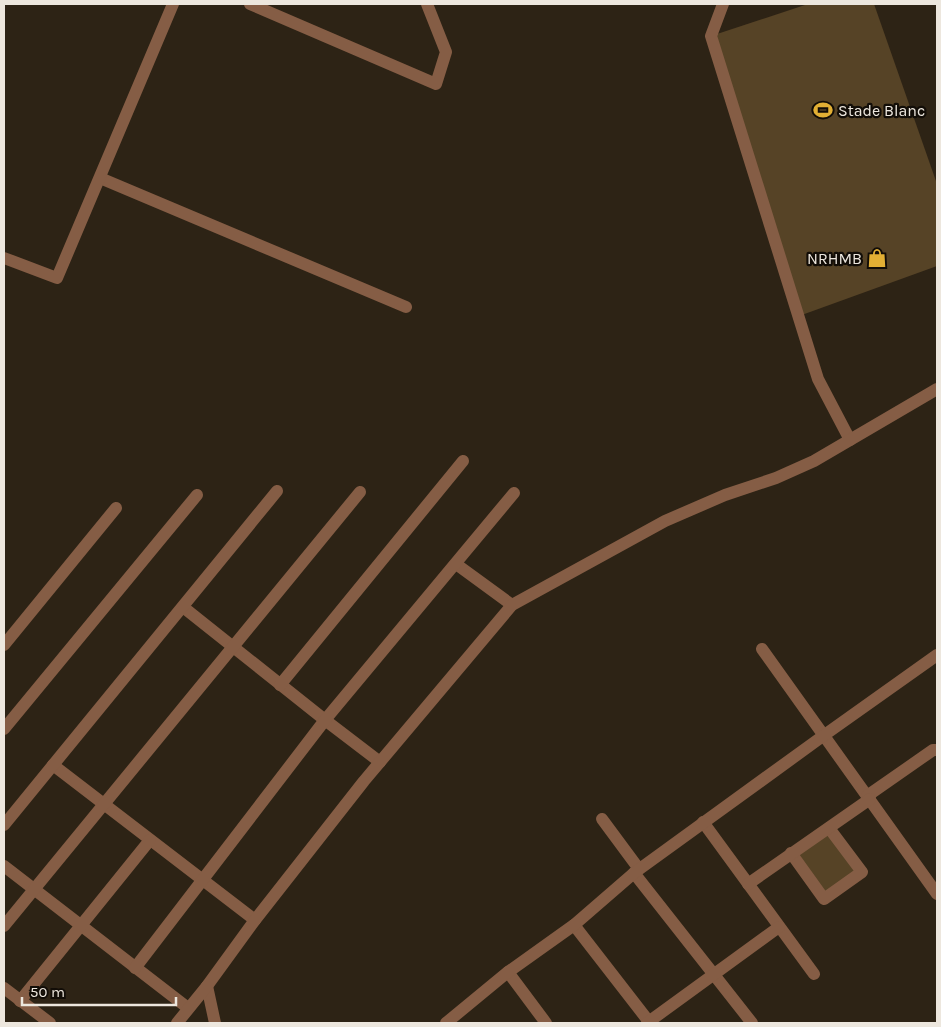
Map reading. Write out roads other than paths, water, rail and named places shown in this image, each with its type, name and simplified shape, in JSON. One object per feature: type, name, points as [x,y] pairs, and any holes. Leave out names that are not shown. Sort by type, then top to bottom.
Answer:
[{"type":"street","points":[[4,258],[58,278],[173,4]]},
{"type":"street","points":[[250,4],[436,84],[446,52],[427,4]]},
{"type":"street","points":[[723,4],[711,36],[818,379],[850,440]]},
{"type":"street","points":[[100,178],[406,307]]},
{"type":"street","points":[[177,1023],[207,986],[255,920],[380,762],[512,605],[664,522],[725,495],[776,478],[814,461],[937,389]]},
{"type":"street","points":[[280,685],[462,461]]},
{"type":"street","points":[[4,825],[277,491]]},
{"type":"street","points":[[4,926],[360,492]]},
{"type":"street","points":[[135,968],[325,720],[514,493]]},
{"type":"street","points":[[4,729],[197,495]]},
{"type":"street","points":[[4,645],[116,508]]},
{"type":"street","points":[[456,564],[512,605]]},
{"type":"street","points":[[183,606],[280,685],[380,762]]},
{"type":"street","points":[[762,649],[937,894]]},
{"type":"street","points":[[634,873],[937,655]]},
{"type":"street","points":[[748,884],[829,828],[933,750],[937,750]]},
{"type":"street","points":[[53,765],[255,920]]},
{"type":"street","points":[[446,1023],[508,972],[574,925],[639,869],[602,819]]},
{"type":"street","points":[[703,822],[814,974]]},
{"type":"street","points":[[792,853],[824,899],[862,872],[829,828]]},
{"type":"street","points":[[20,1001],[150,840]]},
{"type":"street","points":[[4,866],[188,1008]]},
{"type":"street","points":[[634,873],[752,1023]]},
{"type":"street","points":[[574,925],[648,1023],[779,927]]},
{"type":"street","points":[[508,972],[546,1023]]},
{"type":"street","points":[[207,986],[216,1023]]},
{"type":"street","points":[[4,988],[50,1023]]},
{"type":"place","name":"Stade Blanc","points":[[823,110]]},
{"type":"place","name":"NRHMB","points":[[877,258]]}]
